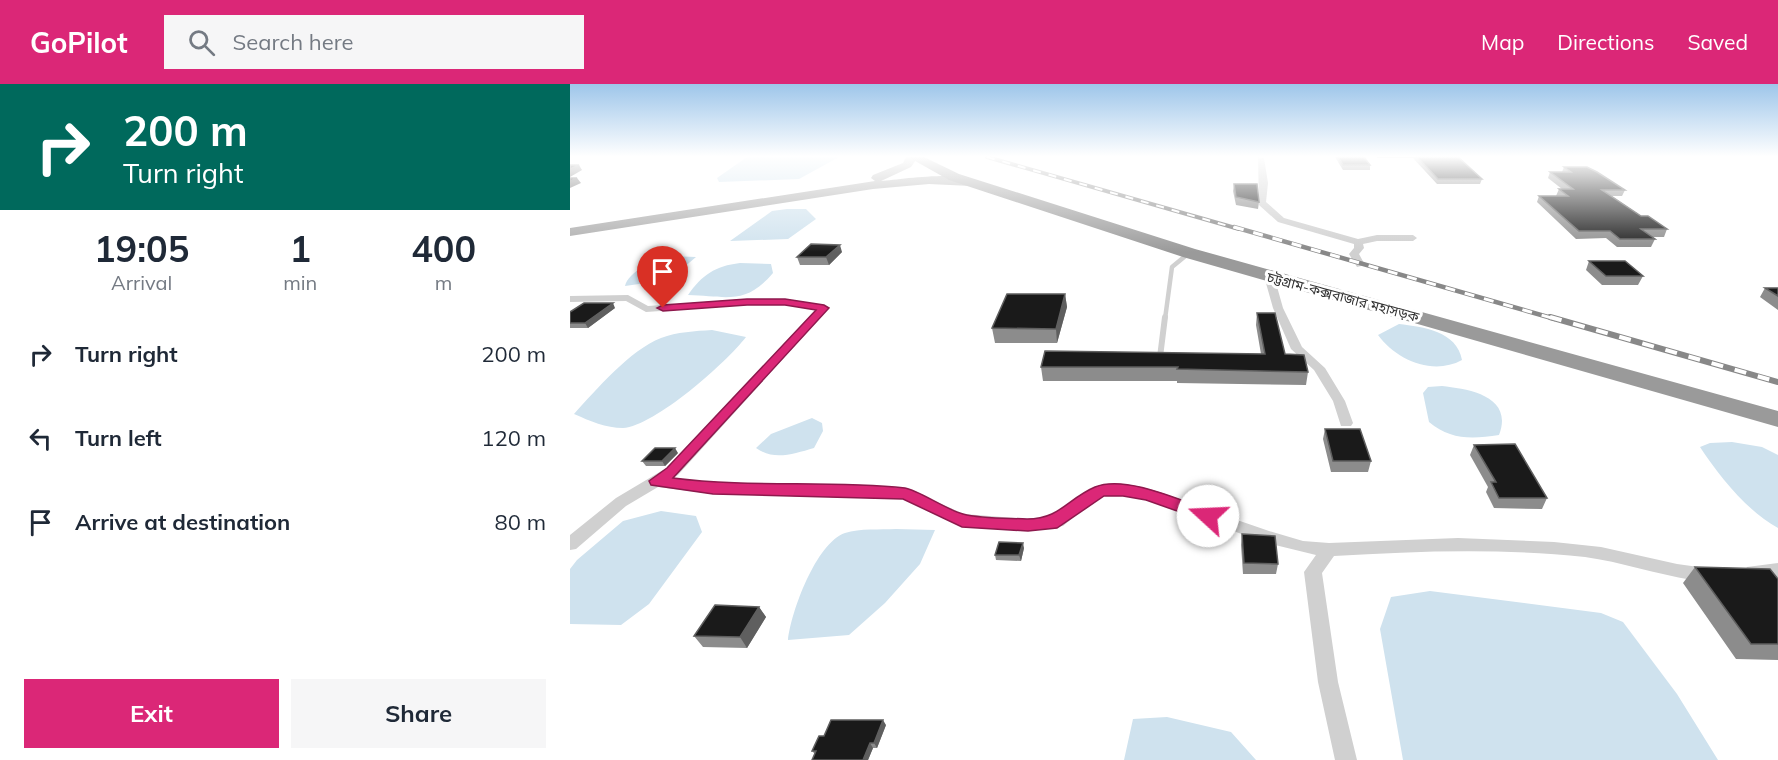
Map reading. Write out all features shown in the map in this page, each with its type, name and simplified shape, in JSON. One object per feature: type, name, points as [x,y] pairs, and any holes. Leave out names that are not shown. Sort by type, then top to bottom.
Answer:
[{"type":"highway","name":"চট্টগ্রাম-কক্সবাজার মহাসড়ক","points":[[991,189],[1189,253],[1778,419]]},
{"type":"main road","points":[[672,216],[825,189]]},
{"type":"main road","points":[[570,232],[854,189]]},
{"type":"street","points":[[1263,189],[1262,202],[1281,220],[1358,242],[1377,238],[1413,238]]},
{"type":"street","points":[[1358,242],[1359,248],[1354,254],[1360,265]]},
{"type":"street","points":[[1269,276],[1278,308],[1297,349],[1319,368],[1339,401],[1346,423]]},
{"type":"street","points":[[570,299],[628,298],[646,309],[747,302],[785,302],[824,308],[673,471],[621,502],[570,544]]},
{"type":"street","points":[[656,481],[713,489],[907,494],[915,500],[962,520],[1028,525],[1057,522],[1080,502],[1101,491],[1123,490],[1148,495],[1267,537],[1303,547],[1329,550],[1446,543],[1552,548],[1589,552],[1686,573],[1726,574],[1778,570]]},
{"type":"street","points":[[1329,550],[1313,573],[1328,681],[1346,760]]},
{"type":"lane","points":[[1160,357],[1172,267],[1189,253]]},
{"type":"water","points":[[806,209],[816,219],[788,239],[730,241],[772,211]]},
{"type":"water","points":[[669,256],[696,257],[663,285],[649,287],[646,283],[625,286],[637,271]]},
{"type":"water","points":[[740,263],[771,264],[773,273],[763,283],[744,295],[724,297],[688,295],[699,282],[716,269]]},
{"type":"water","points":[[1399,324],[1438,332],[1459,350],[1462,360],[1451,365],[1427,366],[1405,358],[1395,352],[1378,335]]},
{"type":"water","points":[[712,330],[746,337],[707,376],[671,405],[653,416],[637,425],[617,428],[592,422],[574,414],[614,372],[649,344],[673,334]]},
{"type":"water","points":[[1428,387],[1464,389],[1495,403],[1500,411],[1502,422],[1499,435],[1462,437],[1445,432],[1429,422],[1423,393]]},
{"type":"water","points":[[812,418],[822,423],[823,431],[814,448],[777,455],[756,448],[771,434]]},
{"type":"water","points":[[1732,442],[1762,447],[1778,455],[1778,528],[1755,512],[1734,492],[1700,447],[1710,443]]},
{"type":"water","points":[[661,511],[696,516],[702,532],[649,604],[621,625],[570,624],[570,569],[577,560],[623,521]]},
{"type":"water","points":[[935,530],[920,564],[885,603],[849,635],[788,640],[794,613],[807,580],[824,550],[834,539],[851,531]]},
{"type":"water","points":[[1430,591],[1601,613],[1623,622],[1677,694],[1718,760],[1403,760],[1380,629],[1391,597]]},
{"type":"water","points":[[1167,717],[1231,732],[1256,760],[1124,760],[1133,719]]},
{"type":"building","points":[[1235,189],[1258,189],[1259,202],[1236,197]]},
{"type":"building","points":[[1559,189],[1623,189],[1625,190],[1602,190],[1641,216],[1648,216],[1667,229],[1641,229],[1655,239],[1620,239],[1610,231],[1579,231],[1539,196],[1568,196]]},
{"type":"building","points":[[811,244],[840,245],[826,257],[797,257]]},
{"type":"building","points":[[1589,261],[1625,261],[1643,276],[1606,276]]},
{"type":"building","points":[[1765,288],[1778,288],[1778,296]]},
{"type":"building","points":[[1007,294],[1065,294],[1056,329],[992,328]]},
{"type":"building","points":[[584,303],[613,303],[585,323],[570,323],[570,312]]},
{"type":"building","points":[[1257,313],[1275,313],[1285,354],[1304,355],[1308,372],[1177,369],[1178,367],[1041,367],[1045,351],[1265,354]]},
{"type":"building","points":[[1325,429],[1360,429],[1371,461],[1333,461]]},
{"type":"building","points":[[1515,444],[1547,498],[1499,498],[1491,482],[1496,482],[1474,445]]},
{"type":"building","points":[[655,448],[675,448],[662,461],[642,461]]},
{"type":"building","points":[[1242,534],[1275,536],[1278,564],[1244,563]]},
{"type":"building","points":[[999,542],[1023,543],[1019,555],[995,555]]},
{"type":"building","points":[[1695,567],[1770,569],[1778,579],[1778,644],[1751,644]]},
{"type":"building","points":[[715,605],[759,607],[740,637],[694,636]]},
{"type":"building","points":[[831,720],[883,720],[874,743],[870,743],[863,760],[812,760],[816,751],[812,751],[819,736],[824,736]]},
{"type":"railway","points":[[1097,189],[1239,229]]},
{"type":"railway","points":[[1234,227],[1555,319]]},
{"type":"railway","points":[[1550,317],[1778,382]]},
{"type":"route","points":[[663,308],[747,302],[785,302],[824,308],[673,471],[656,481],[713,489],[907,494],[915,500],[962,520],[1028,525],[1057,522],[1080,502],[1101,491],[1123,490],[1148,495],[1208,516]]}]
